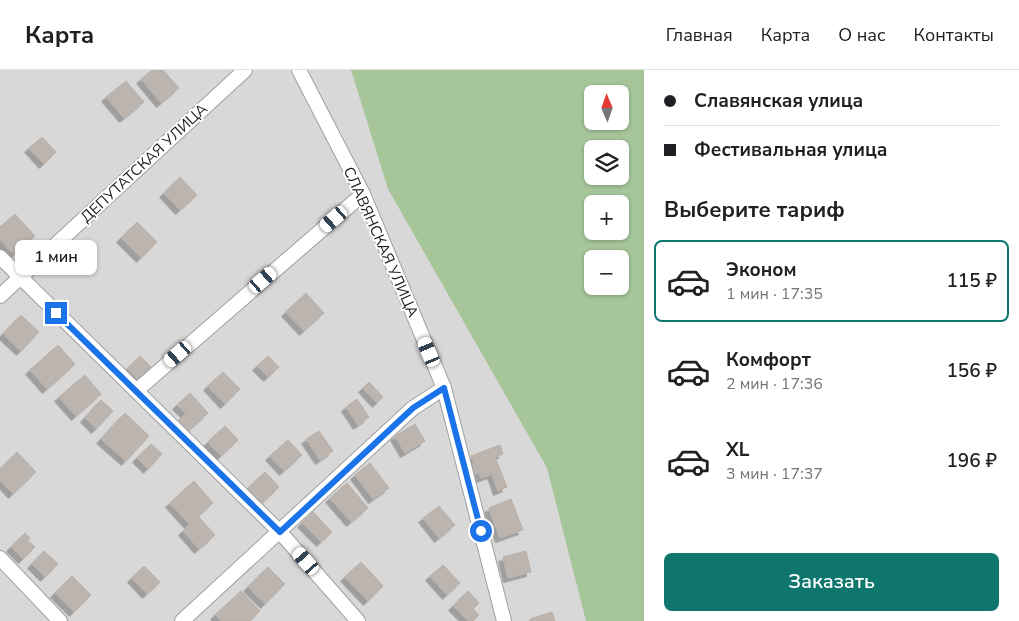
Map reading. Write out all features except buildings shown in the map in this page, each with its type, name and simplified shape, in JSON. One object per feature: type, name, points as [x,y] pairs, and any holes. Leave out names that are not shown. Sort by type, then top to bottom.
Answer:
[{"type":"street","name":"ДЕПУТАТСКАЯ УЛИЦА","points":[[0,296],[245,70]]},
{"type":"street","name":"СЛАВЯНСКАЯ УЛИЦА","points":[[299,70],[362,194],[444,388],[504,621]]},
{"type":"street","points":[[136,391],[362,194]]},
{"type":"street","points":[[0,257],[19,278],[280,532],[358,621]]},
{"type":"street","points":[[182,621],[413,408],[444,388]]},
{"type":"street","points":[[0,558],[60,621]]},
{"type":"shaded area","points":[[0,70],[492,70],[639,621],[0,621]]},
{"type":"green space","points":[[351,70],[644,70],[644,621],[586,621],[547,468],[388,189]]},
{"type":"route","points":[[56,313],[280,532],[413,408],[444,388],[481,531]]}]
